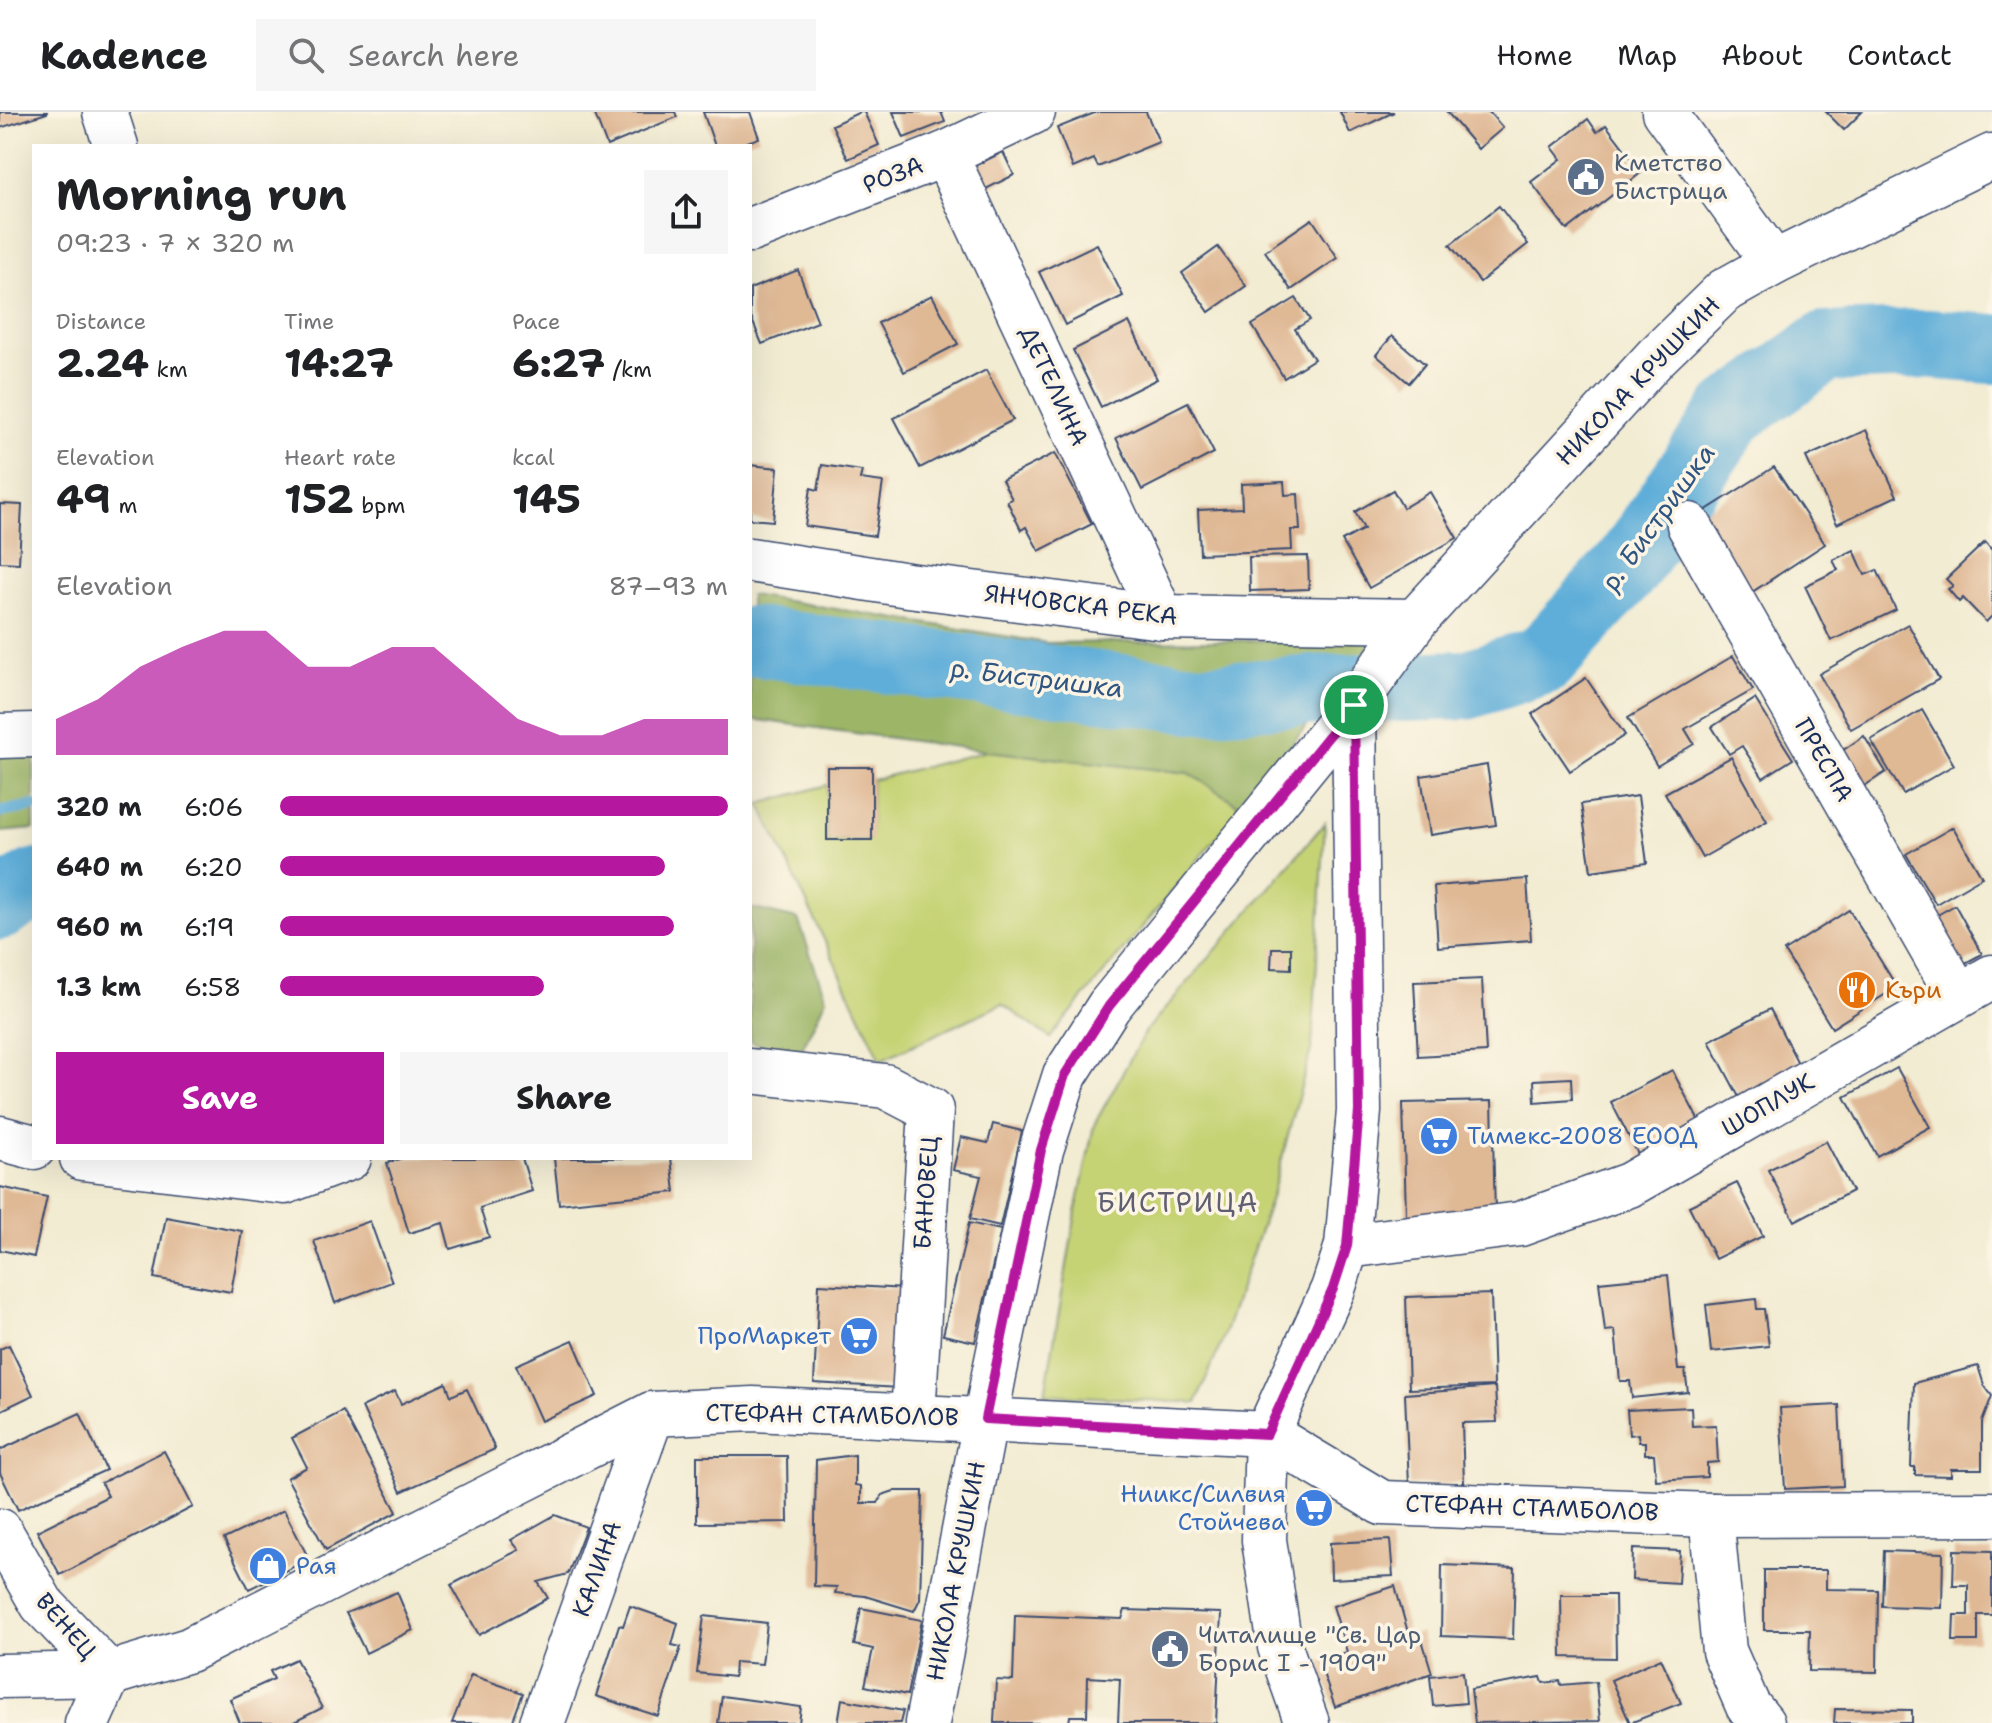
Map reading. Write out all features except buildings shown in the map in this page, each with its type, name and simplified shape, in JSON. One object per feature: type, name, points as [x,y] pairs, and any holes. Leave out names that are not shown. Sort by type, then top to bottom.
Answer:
[{"type":"street","points":[[105,112],[115,144]]},
{"type":"street","name":"РОЗА","points":[[752,229],[945,154],[1033,112]]},
{"type":"street","points":[[1664,112],[1774,263]]},
{"type":"street","name":"ДЕТЕЛИНА","points":[[945,154],[1162,617]]},
{"type":"street","name":"НИКОЛА КРУШКИН","points":[[927,1723],[985,1419],[1041,1150],[1065,1075],[1109,1006],[1354,705],[1409,630],[1656,357],[1724,291],[1774,263],[1988,164]]},
{"type":"street","name":"ПРЕСПА","points":[[1689,525],[1975,986]]},
{"type":"street","name":"ЯНЧОВСКА РЕКА","points":[[752,560],[908,585],[1162,617],[1409,630]]},
{"type":"street","points":[[1307,1723],[1280,1647],[1264,1540],[1267,1434],[1333,1289],[1347,1246],[1359,1111],[1354,705]]},
{"type":"street","points":[[0,736],[32,735]]},
{"type":"street","name":"ШОПЛУК","points":[[1347,1246],[1520,1224],[1629,1185],[1975,986]]},
{"type":"street","name":"БАНОВЕЦ","points":[[752,1071],[885,1086],[931,1110],[913,1416]]},
{"type":"street","points":[[0,1138],[32,1146]]},
{"type":"street","points":[[99,1160],[285,1182],[344,1160]]},
{"type":"street","name":"СТЕФАН СТАМБОЛОВ","points":[[0,1676],[109,1674],[189,1650],[652,1414],[753,1409],[1267,1434],[1382,1503],[1711,1515],[1992,1514]]},
{"type":"street","name":"КАЛИНА","points":[[542,1723],[652,1414]]},
{"type":"street","points":[[1711,1515],[1724,1651],[1748,1706],[1762,1723]]},
{"type":"street","name":"ВЕНЕЦ","points":[[0,1531],[42,1604],[109,1674],[87,1723]]},
{"type":"green space","points":[[752,595],[1047,643],[1375,639],[1242,807],[1189,773],[987,751],[752,719]]},
{"type":"green space","points":[[0,749],[32,753],[32,829],[0,832]]},
{"type":"green space","points":[[987,751],[1189,773],[1242,807],[1050,1038],[1002,1004],[881,1060],[760,804],[827,785],[827,840],[871,840],[872,780]]},
{"type":"green space","points":[[1325,823],[1312,1046],[1272,1195],[1221,1344],[1196,1403],[1045,1394],[1094,1125],[1145,1032]]},
{"type":"green space","points":[[752,908],[798,919],[826,999],[799,1055],[752,1043]]},
{"type":"waterway","name":"р. Бистришка","points":[[752,641],[1200,699],[1328,689],[1466,685],[1543,660],[1627,567],[1732,413],[1825,347],[1926,344],[1992,349]]},
{"type":"waterway","points":[[0,812],[32,806]]},
{"type":"waterway","name":"р. Бистришка","points":[[0,905],[32,885]]},
{"type":"place","name":"Кметство Бистрица","points":[[1586,177]]},
{"type":"place","name":"Къри","points":[[1857,990]]},
{"type":"place","name":"Тимекс-2008 ЕООД","points":[[1439,1136]]},
{"type":"place","name":"ПроМаркет","points":[[859,1336]]},
{"type":"place","name":"Ниикс/Силвия Стойчева","points":[[1314,1508]]},
{"type":"place","name":"Рая","points":[[268,1566]]},
{"type":"place","name":"Читалище \"Св. Цар Борис I - 1909\"","points":[[1170,1649]]},
{"type":"district","name":"БИСТРИЦА","points":[[1178,1202]]},
{"type":"route","points":[[1354,705],[1359,1111],[1347,1246],[1333,1289],[1267,1434],[985,1419],[1041,1150],[1065,1075],[1109,1006],[1354,705]]}]
